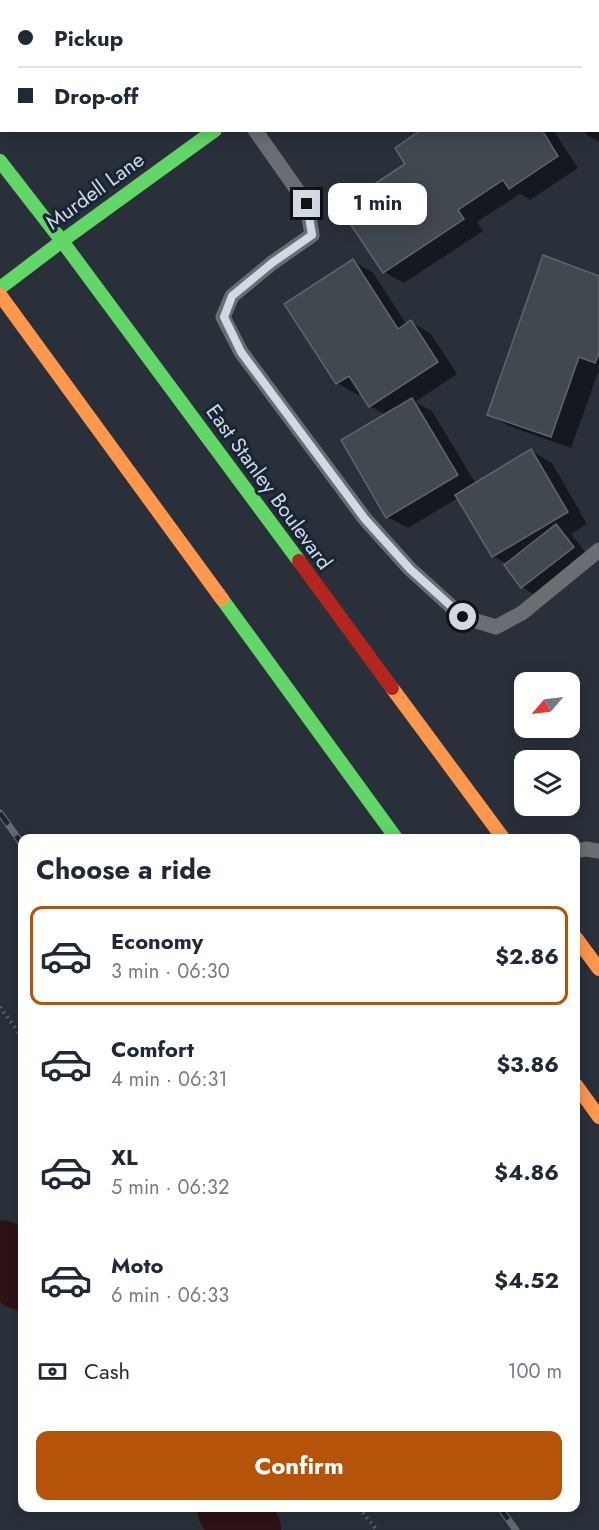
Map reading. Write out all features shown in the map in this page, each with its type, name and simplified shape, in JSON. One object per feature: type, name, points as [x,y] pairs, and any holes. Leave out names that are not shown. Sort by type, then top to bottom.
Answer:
[{"type":"main road","name":"Murdell Lane","points":[[0,288],[212,132]]},
{"type":"main road","name":"East Stanley Boulevard","points":[[0,161],[62,241],[500,834]]},
{"type":"main road","points":[[0,296],[393,834]]},
{"type":"main road","points":[[580,943],[599,969]]},
{"type":"main road","points":[[580,1090],[599,1116]]},
{"type":"lane","points":[[256,132],[307,204],[312,235],[272,263],[232,296],[224,317],[241,352],[365,519],[410,569],[463,617],[496,627],[522,613],[599,550]]},
{"type":"lane","points":[[580,850],[599,851]]},
{"type":"path","points":[[0,1007],[18,1032]]},
{"type":"path","points":[[362,1512],[377,1530]]},
{"type":"building","points":[[418,132],[543,132],[558,156],[509,189],[503,180],[458,210],[464,219],[383,273],[339,207],[405,164],[395,148]]},
{"type":"building","points":[[543,255],[599,276],[599,353],[595,363],[579,357],[551,437],[487,415]]},
{"type":"building","points":[[353,259],[398,329],[411,320],[438,362],[369,407],[349,376],[336,384],[284,304]]},
{"type":"building","points":[[412,398],[458,475],[386,518],[341,440]]},
{"type":"building","points":[[531,449],[568,512],[492,557],[455,495]]},
{"type":"building","points":[[556,524],[574,547],[521,588],[504,565]]},
{"type":"waterway","points":[[0,1254],[18,1272]]},
{"type":"waterway","points":[[234,1512],[247,1530]]},
{"type":"railway","points":[[0,813],[18,838]]},
{"type":"railway","points":[[503,1512],[516,1530]]},
{"type":"traffic: fast","points":[[0,288],[212,132]]},
{"type":"traffic: fast","points":[[0,161],[299,561]]},
{"type":"traffic: fast","points":[[222,599],[393,834]]},
{"type":"traffic: slow","points":[[0,295],[222,599]]},
{"type":"traffic: slow","points":[[392,688],[500,834]]},
{"type":"traffic: slow","points":[[580,943],[599,969]]},
{"type":"traffic: slow","points":[[580,1091],[599,1117]]},
{"type":"traffic: jam","points":[[299,561],[392,688]]},
{"type":"route","points":[[307,204],[312,235],[272,263],[232,296],[224,317],[241,352],[365,519],[410,569],[463,617]]}]
